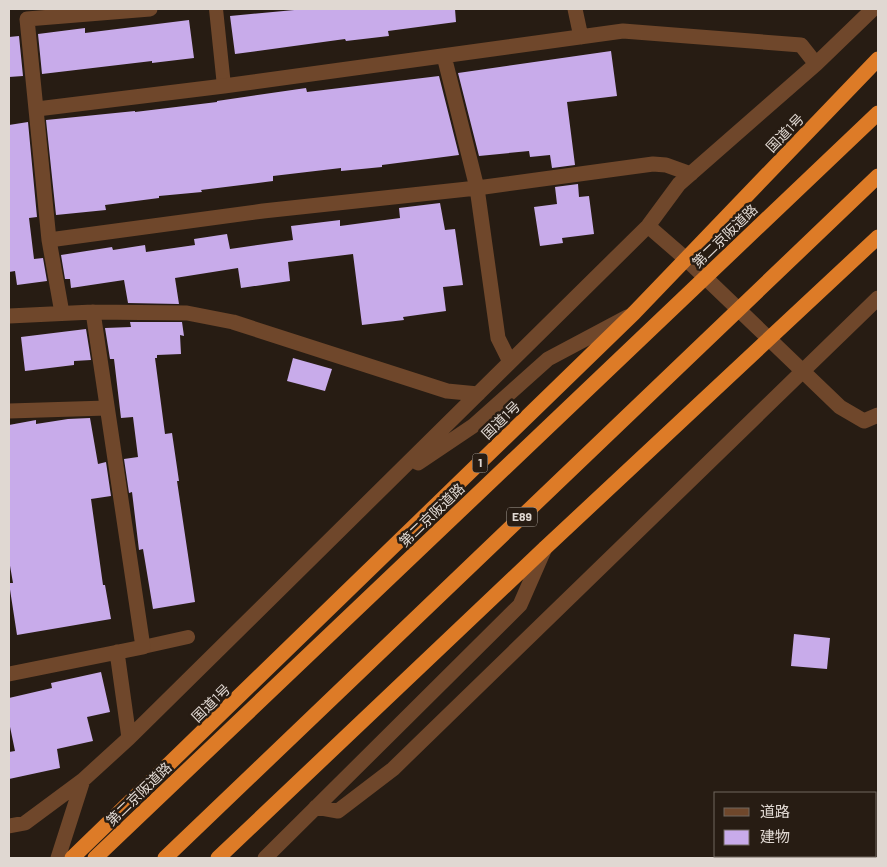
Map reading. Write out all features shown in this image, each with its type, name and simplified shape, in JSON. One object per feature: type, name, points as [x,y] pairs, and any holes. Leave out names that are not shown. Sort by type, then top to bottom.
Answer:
[{"type":"highway","name":"国道1号","points":[[72,858],[634,313],[878,59]]},
{"type":"highway","name":"第二京阪道路","points":[[95,858],[878,113]]},
{"type":"highway","name":"E89","points":[[165,858],[878,176]]},
{"type":"highway","points":[[218,858],[545,548],[878,237]]},
{"type":"street","points":[[62,314],[49,240],[27,19],[150,9]]},
{"type":"street","points":[[575,9],[581,37]]},
{"type":"street","points":[[9,826],[25,823],[83,780],[129,738],[648,226],[680,184],[816,64],[872,9]]},
{"type":"street","points":[[36,109],[224,86],[623,32],[801,45],[816,64]]},
{"type":"street","points":[[444,56],[477,188],[498,338],[510,362]]},
{"type":"street","points":[[49,240],[263,211],[477,188],[653,164],[666,165],[691,174]]},
{"type":"street","points":[[648,226],[770,338],[840,407],[864,421],[878,415]]},
{"type":"street","points":[[316,807],[338,811],[393,769],[878,298]]},
{"type":"street","points":[[9,316],[93,312],[187,314],[233,322],[447,391],[478,394]]},
{"type":"street","points":[[9,674],[143,647],[93,312]]},
{"type":"street","points":[[386,486],[473,426],[548,359],[634,313]]},
{"type":"street","points":[[9,411],[107,408]]},
{"type":"street","points":[[265,858],[520,605],[545,548]]},
{"type":"street","points":[[117,652],[129,738]]},
{"type":"street","points":[[58,858],[83,780]]},
{"type":"lane","points":[[216,9],[224,86]]},
{"type":"lane","points":[[143,647],[188,637]]},
{"type":"building","points":[[305,9],[455,9],[456,22],[388,31],[389,36],[346,41],[345,39],[235,54],[230,16]]},
{"type":"building","points":[[189,20],[194,58],[42,74],[38,34],[85,28],[85,33]]},
{"type":"building","points":[[19,36],[23,76],[9,77],[9,37]]},
{"type":"building","points":[[611,51],[617,96],[567,102],[575,165],[552,168],[550,155],[530,157],[529,151],[479,156],[458,73]]},
{"type":"building","points":[[439,76],[459,155],[382,165],[382,167],[341,171],[341,168],[273,176],[273,181],[201,190],[202,192],[159,196],[159,198],[105,205],[106,210],[56,215],[46,120],[217,102],[306,88],[307,92]]},
{"type":"building","points":[[28,122],[37,217],[29,218],[34,259],[43,258],[47,281],[17,285],[15,271],[9,272],[9,125]]},
{"type":"building","points":[[578,184],[579,197],[589,196],[594,234],[562,238],[563,243],[540,246],[534,207],[557,204],[555,187]]},
{"type":"building","points":[[440,203],[445,230],[455,229],[463,285],[443,287],[446,311],[403,317],[404,320],[362,325],[353,254],[288,262],[290,281],[241,288],[238,268],[175,278],[179,304],[128,303],[124,280],[71,288],[70,279],[65,279],[61,255],[112,247],[113,250],[145,245],[146,252],[195,245],[194,239],[227,234],[230,249],[293,240],[291,226],[340,220],[340,226],[400,218],[399,208]]},
{"type":"building","points":[[130,322],[182,322],[184,336],[180,335],[181,354],[157,355],[157,358],[155,358],[165,434],[172,433],[179,481],[177,481],[195,602],[153,609],[143,549],[139,550],[132,492],[129,493],[124,459],[138,457],[133,417],[121,418],[114,359],[110,359],[105,328],[131,327]]},
{"type":"building","points":[[86,329],[91,360],[74,361],[74,365],[25,371],[21,337]]},
{"type":"building","points":[[293,358],[332,369],[325,391],[287,381]]},
{"type":"building","points":[[90,418],[98,464],[106,462],[111,496],[91,499],[103,585],[105,585],[111,619],[17,635],[9,583],[13,583],[9,560],[9,425],[36,420],[36,424]]},
{"type":"building","points":[[794,634],[830,638],[827,669],[791,666]]},
{"type":"building","points":[[101,672],[110,712],[87,717],[93,741],[57,749],[60,768],[9,779],[9,752],[15,751],[9,722],[9,698],[52,688],[51,683]]}]
